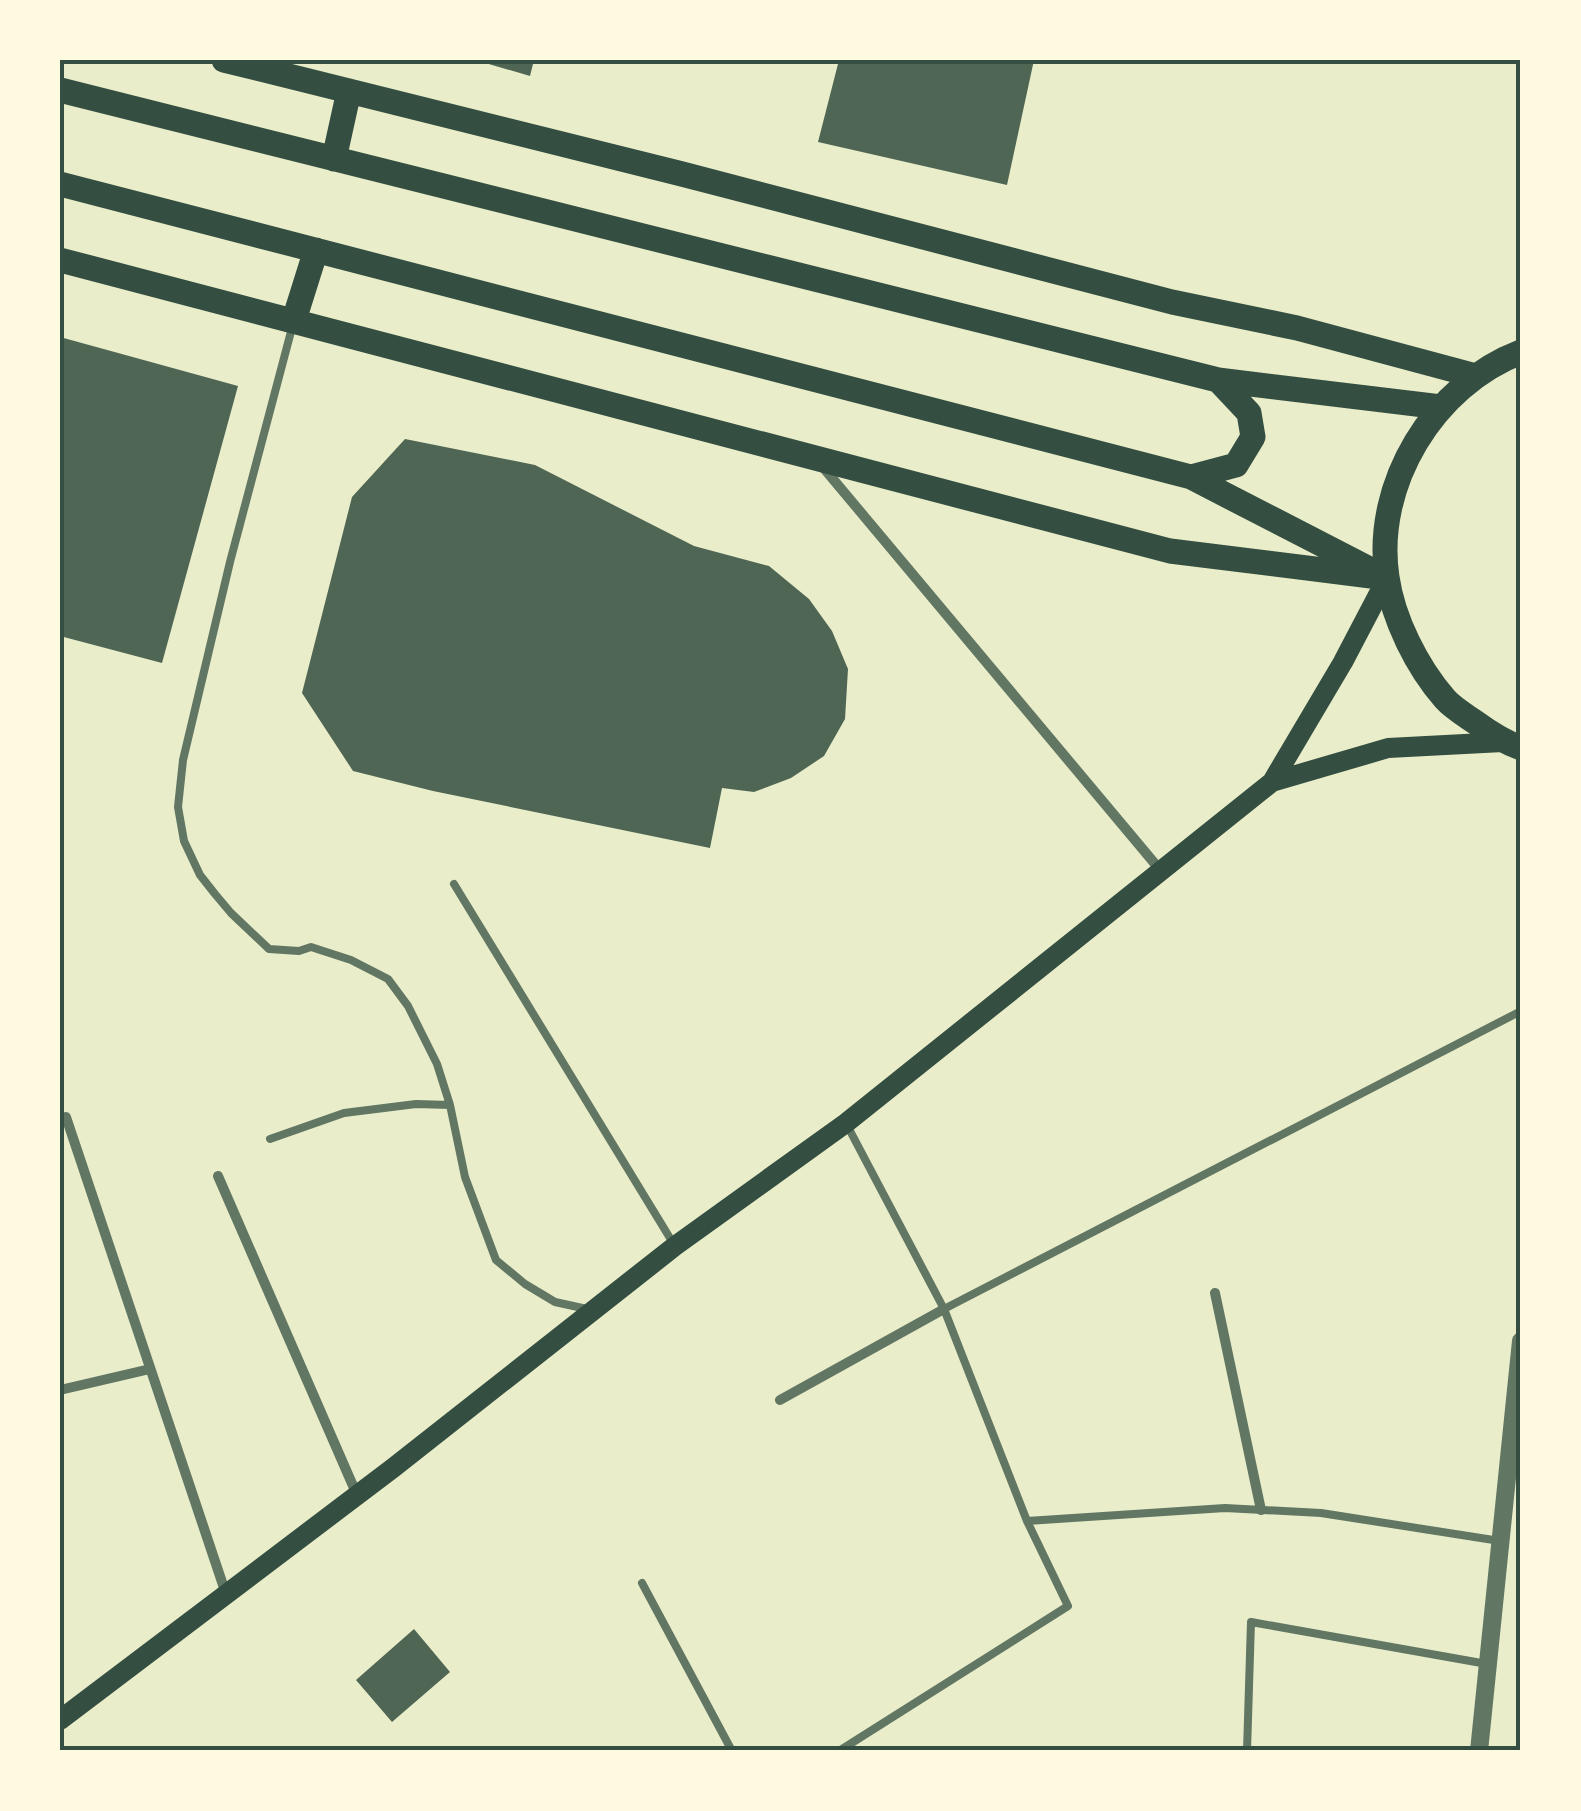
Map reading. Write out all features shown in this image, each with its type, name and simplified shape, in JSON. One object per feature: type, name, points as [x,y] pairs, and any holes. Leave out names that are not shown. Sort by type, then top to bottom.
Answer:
[{"type":"main road","points":[[224,60],[1476,376]]},
{"type":"main road","points":[[60,90],[1218,380],[1441,407]]},
{"type":"main road","points":[[334,159],[349,91]]},
{"type":"main road","points":[[60,184],[1191,477],[1387,578]]},
{"type":"main road","points":[[294,320],[316,250]]},
{"type":"main road","points":[[60,260],[1170,552],[1387,578]]},
{"type":"main road","points":[[1512,745],[1446,701],[1407,644],[1387,578],[1386,532],[1395,487],[1414,444],[1441,407],[1476,376],[1521,352]]},
{"type":"main road","points":[[1191,477],[1236,465],[1253,437],[1250,413],[1218,380]]},
{"type":"main road","points":[[60,1720],[358,1496],[675,1246],[846,1123],[1272,782],[1387,578]]},
{"type":"main road","points":[[1272,782],[1388,748],[1512,745]]},
{"type":"street","points":[[815,458],[1162,872]]},
{"type":"street","points":[[66,1118],[226,1595]]},
{"type":"street","points":[[218,1176],[358,1496]]},
{"type":"street","points":[[1215,1293],[1262,1510]]},
{"type":"street","points":[[780,1400],[944,1309]]},
{"type":"street","points":[[1479,1751],[1521,1340]]},
{"type":"street","points":[[60,1390],[150,1369]]},
{"type":"lane","points":[[294,320],[230,562],[184,760],[178,807],[184,841],[200,875],[223,904],[270,949],[300,951],[311,947],[351,960],[388,979],[408,1006],[437,1064],[465,1177],[496,1260],[555,1302],[594,1310]]},
{"type":"lane","points":[[454,884],[675,1246]]},
{"type":"lane","points":[[944,1309],[1521,1011]]},
{"type":"lane","points":[[270,1139],[344,1114],[416,1104],[450,1105]]},
{"type":"lane","points":[[838,1751],[1068,1606],[1027,1521],[944,1309],[846,1123]]},
{"type":"lane","points":[[1027,1521],[1225,1508],[1322,1514],[1500,1541]]},
{"type":"lane","points":[[642,1583],[732,1751]]},
{"type":"lane","points":[[1247,1751],[1252,1622],[1488,1664]]},
{"type":"building","points":[[475,60],[534,60],[530,76]]},
{"type":"building","points":[[839,60],[1034,60],[1007,185],[818,142]]},
{"type":"building","points":[[60,337],[238,386],[162,663],[60,636]]},
{"type":"building","points":[[405,439],[535,465],[694,546],[769,566],[809,599],[832,631],[848,669],[845,719],[824,756],[791,778],[754,792],[722,788],[710,848],[353,771],[302,693],[352,497]]},
{"type":"building","points":[[414,1629],[450,1672],[392,1722],[356,1680]]}]
